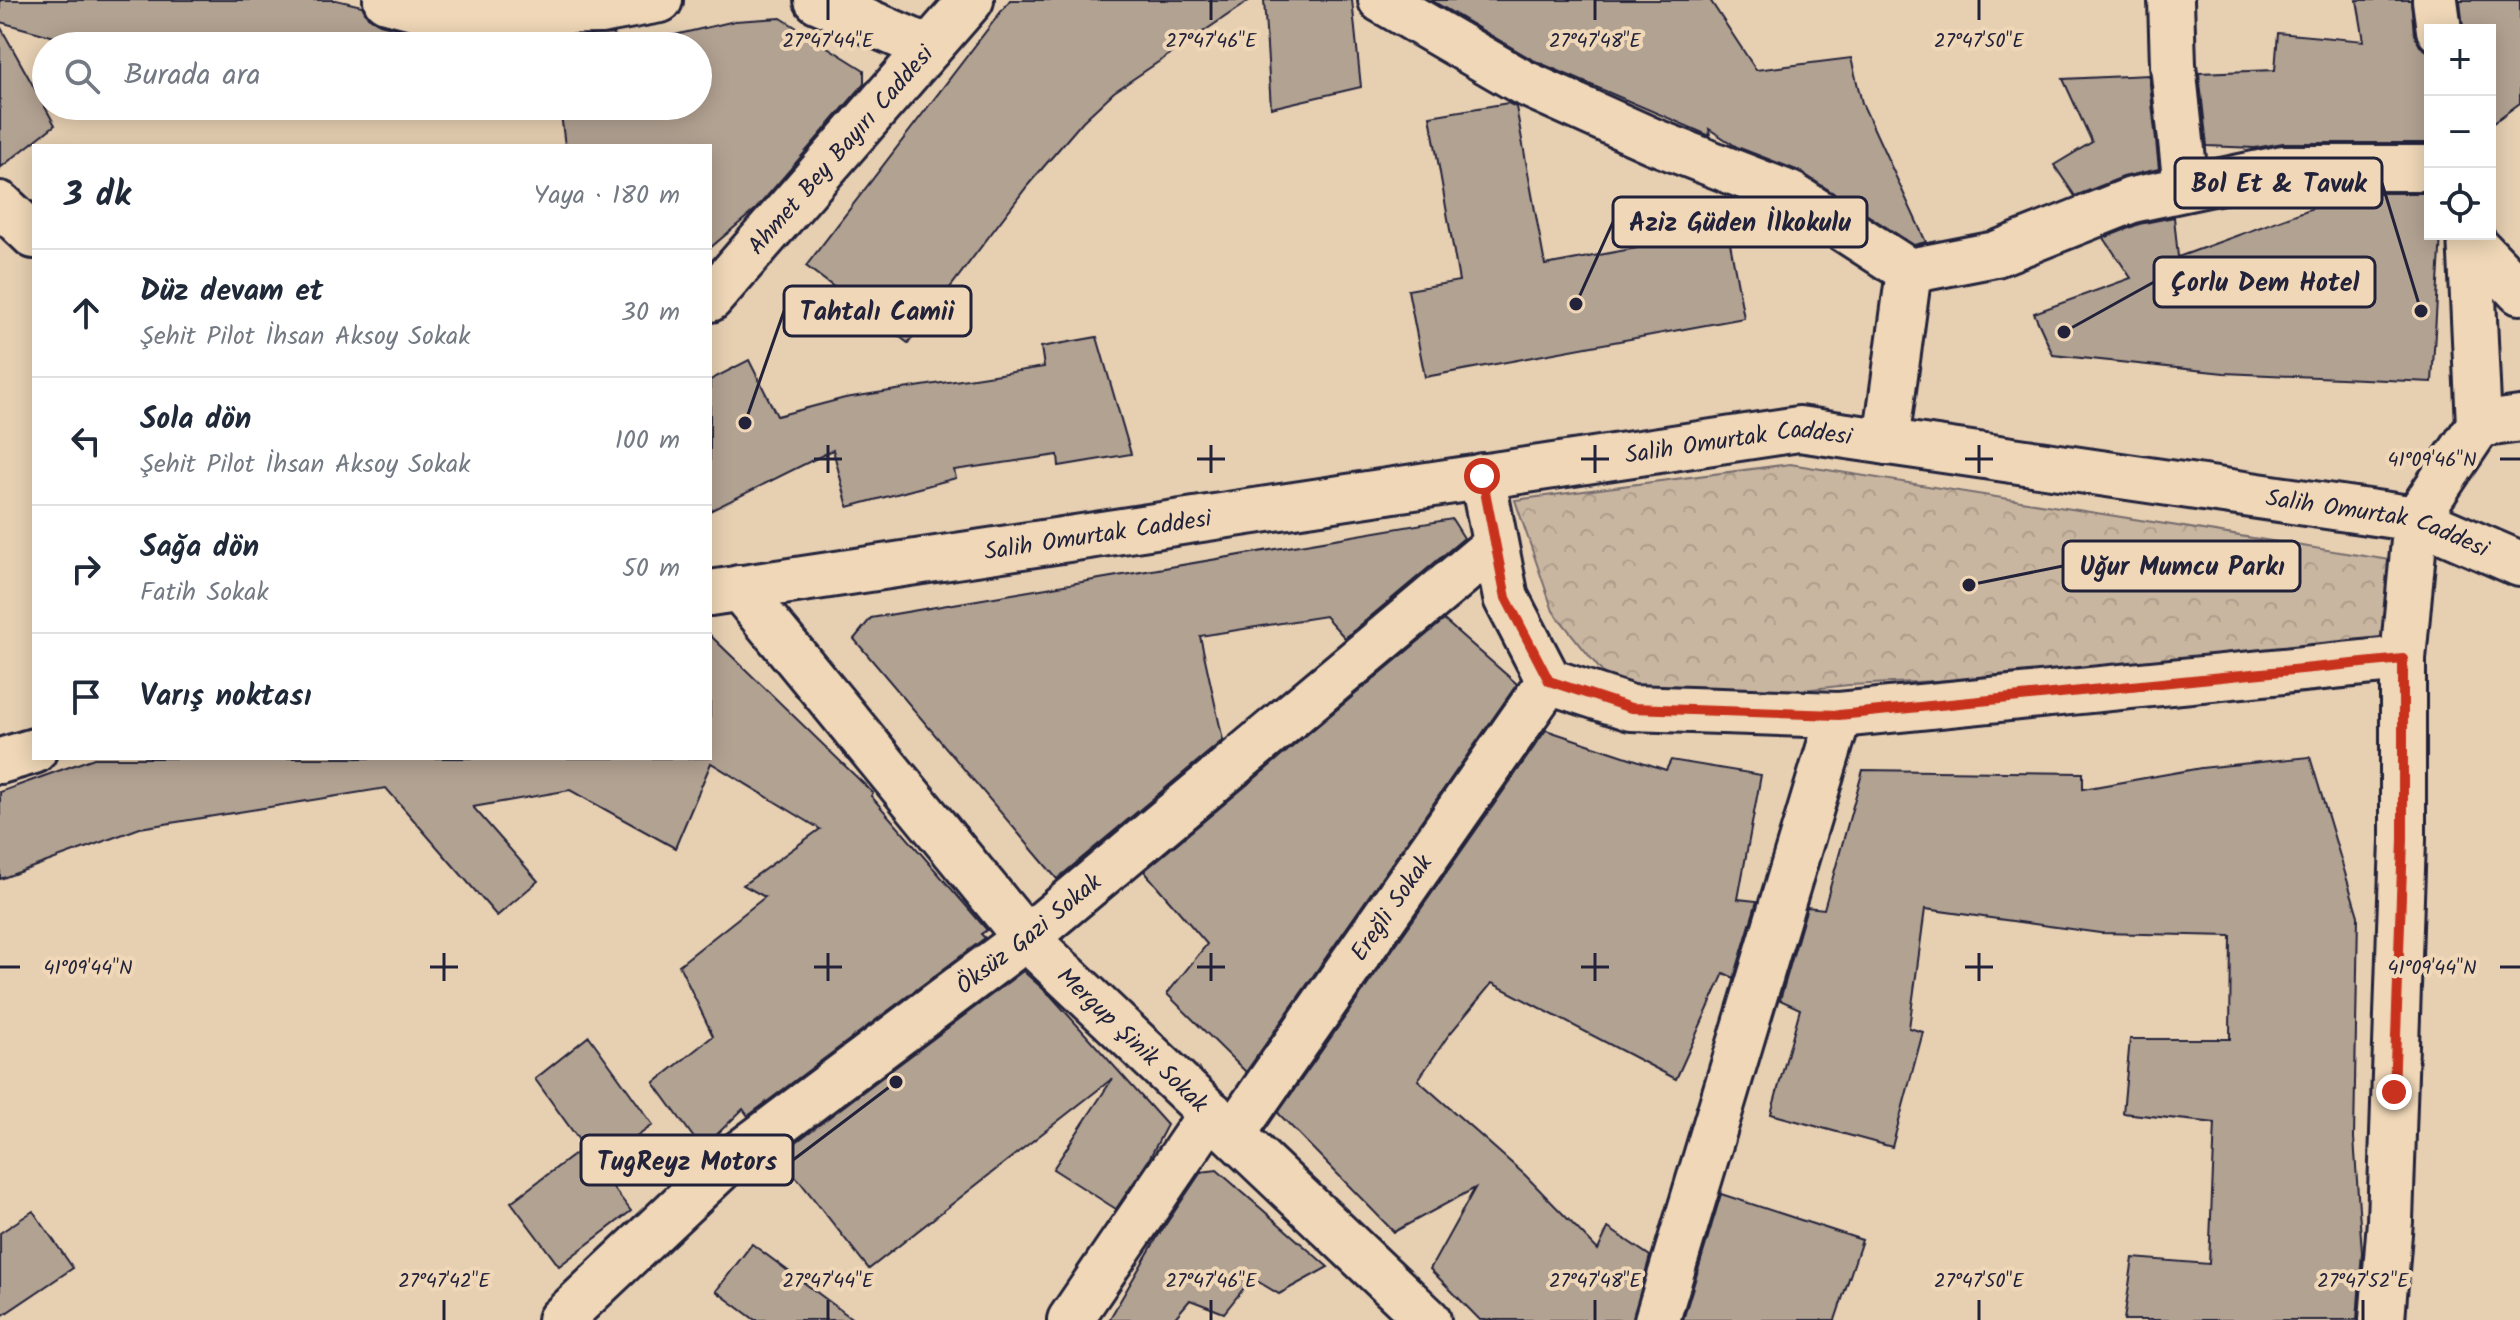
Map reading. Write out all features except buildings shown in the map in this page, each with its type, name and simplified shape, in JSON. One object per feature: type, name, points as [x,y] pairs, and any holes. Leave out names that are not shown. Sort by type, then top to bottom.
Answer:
[{"type":"street","points":[[386,0],[437,13],[600,11],[660,0]]},
{"type":"street","points":[[817,0],[929,48]]},
{"type":"street","name":"Ahmet Bey Bayırı Caddesi","points":[[712,297],[971,0]]},
{"type":"street","points":[[1381,0],[1522,82],[1653,141],[1790,194],[1909,271],[1996,254],[2132,200],[2283,168],[2424,168]]},
{"type":"street","points":[[2171,0],[2173,65],[2186,188]]},
{"type":"street","points":[[2435,0],[2438,24]]},
{"type":"street","points":[[0,204],[32,234]]},
{"type":"street","points":[[2382,1320],[2390,1221],[2402,856],[2403,659],[2416,519],[2500,422],[2471,240]]},
{"type":"street","points":[[2473,240],[2520,292]]},
{"type":"street","points":[[1886,442],[1909,271]]},
{"type":"street","name":"Salih Omurtak Caddesi","points":[[724,590],[1799,429],[2416,519],[2520,564]]},
{"type":"street","points":[[1482,476],[1506,598],[1549,681],[1631,708],[1839,715],[2403,659]]},
{"type":"street","name":"Öksüz Gazi Sokak","points":[[577,1316],[724,1165],[1026,938],[1495,545]]},
{"type":"street","name":"Mergup Şinik Sokak","points":[[724,590],[1026,938],[1428,1320]]},
{"type":"street","name":"Ereğli Sokak","points":[[1070,1320],[1222,1123],[1549,681]]},
{"type":"street","points":[[1657,1320],[1839,715]]},
{"type":"street","points":[[0,761],[32,752]]},
{"type":"green space","points":[[1790,464],[2390,560],[2403,659],[1849,685],[1631,708],[1553,611],[1515,500]]},
{"type":"place","name":"Aziz Güden İlkokulu","points":[[1576,304]]},
{"type":"place","name":"Bol Et & Tavuk","points":[[2421,311]]},
{"type":"place","name":"Çorlu Dem Hotel","points":[[2064,332]]},
{"type":"place","name":"Tahtalı Camii","points":[[745,423]]},
{"type":"place","name":"Uğur Mumcu Parkı","points":[[1969,585]]},
{"type":"place","name":"TugReyz Motors","points":[[896,1082]]},
{"type":"route","points":[[1482,476],[1506,598],[1549,681],[1631,708],[1839,715],[2403,659],[2403,840],[2394,1092]]}]
